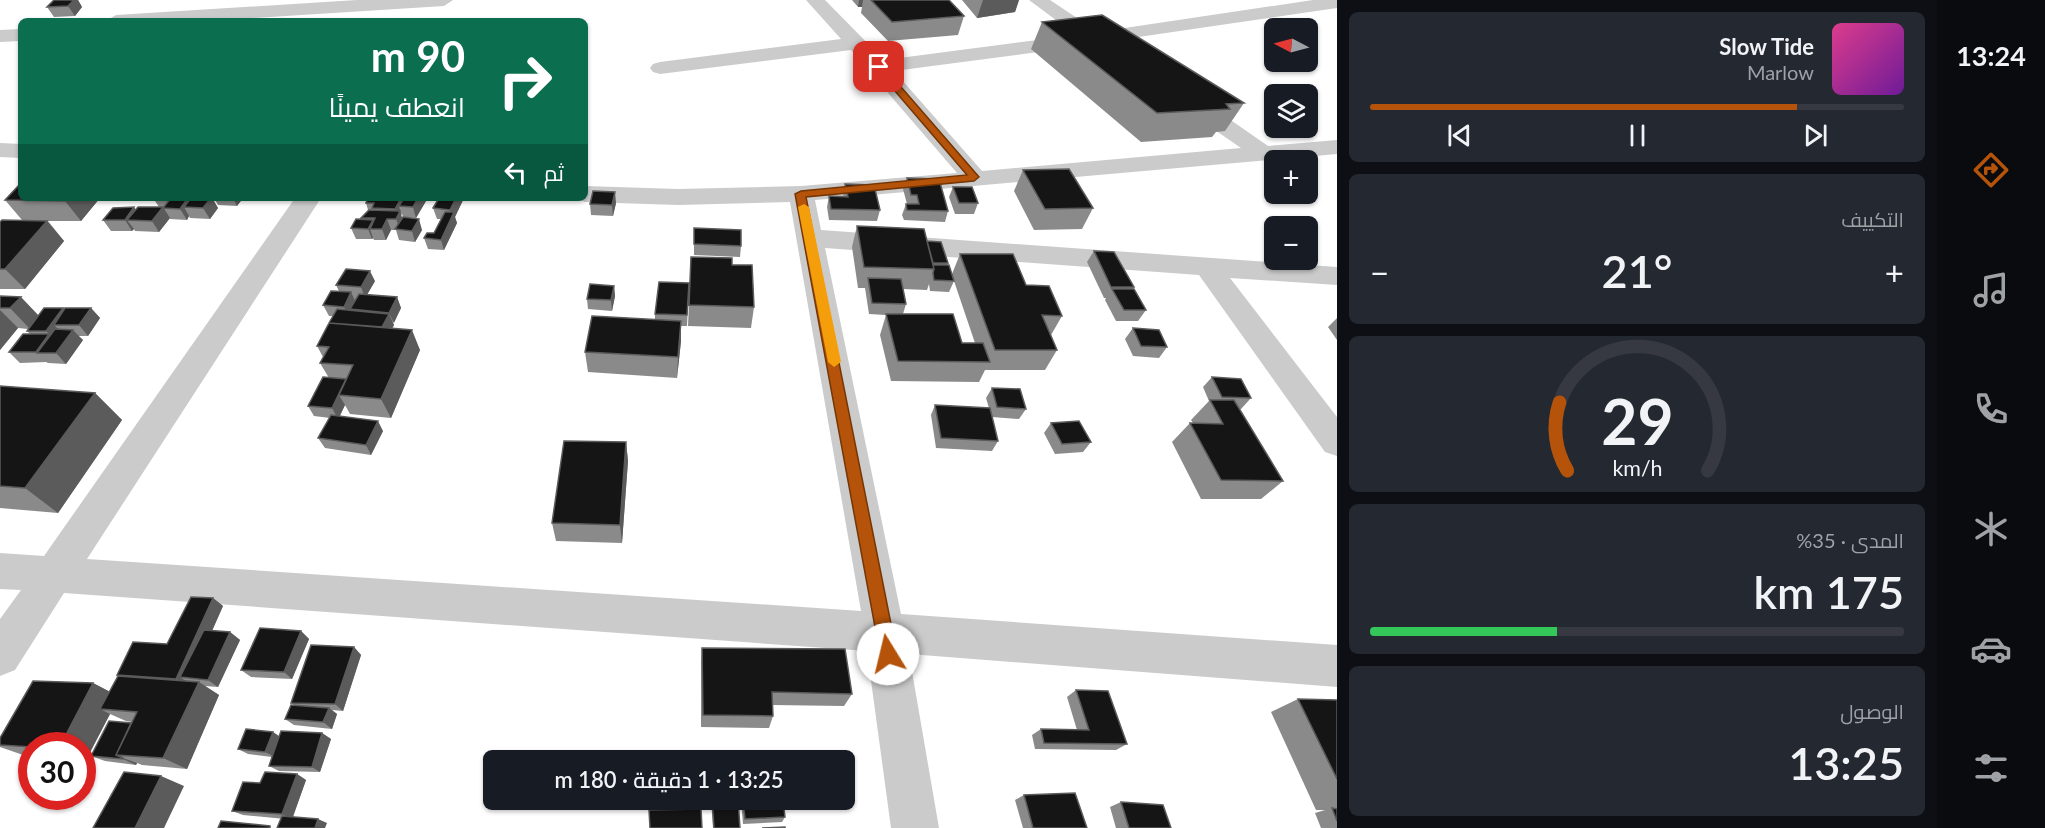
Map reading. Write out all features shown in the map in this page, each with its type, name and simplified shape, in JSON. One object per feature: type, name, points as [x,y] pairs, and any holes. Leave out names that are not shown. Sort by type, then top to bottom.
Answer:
[{"type":"street","points":[[221,18],[396,13],[424,1],[444,0]]},
{"type":"street","points":[[815,0],[879,67],[974,177]]},
{"type":"street","points":[[1038,0],[1124,58]]},
{"type":"street","points":[[879,67],[1337,2]]},
{"type":"street","points":[[660,68],[856,43]]},
{"type":"street","points":[[1171,90],[1264,153]]},
{"type":"street","points":[[1307,150],[1337,147]]},
{"type":"street","points":[[0,150],[18,151]]},
{"type":"street","points":[[588,194],[678,197],[801,194],[974,177],[1264,154]]},
{"type":"street","points":[[801,194],[885,633],[915,828]]},
{"type":"street","points":[[0,655],[306,201]]},
{"type":"street","points":[[811,238],[1209,269],[1337,276]]},
{"type":"street","points":[[1209,269],[1337,442]]},
{"type":"street","points":[[0,571],[416,598],[1337,666]]},
{"type":"building","points":[[54,0],[74,0],[68,6],[47,7]]},
{"type":"building","points":[[871,0],[949,0],[964,16],[892,22]]},
{"type":"building","points":[[1102,15],[1244,103],[1226,104],[1230,109],[1157,113],[1042,22]]},
{"type":"building","points":[[1069,169],[1093,208],[1045,209],[1023,170]]},
{"type":"building","points":[[907,178],[939,179],[948,211],[907,210],[906,204],[919,204],[917,195],[911,195]]},
{"type":"building","points":[[845,184],[874,185],[880,210],[831,209],[829,196],[848,197]]},
{"type":"building","points":[[18,186],[18,200],[5,200]]},
{"type":"building","points":[[953,187],[972,187],[978,203],[959,203]]},
{"type":"building","points":[[593,191],[615,192],[612,205],[590,204]]},
{"type":"building","points":[[169,201],[186,201],[180,209],[163,208]]},
{"type":"building","points":[[189,201],[209,201],[203,208],[184,207]]},
{"type":"building","points":[[367,201],[399,201],[395,209],[372,208],[374,203],[366,203]]},
{"type":"building","points":[[402,201],[416,201],[413,207],[399,206]]},
{"type":"building","points":[[437,201],[454,201],[450,210],[433,208]]},
{"type":"building","points":[[134,207],[125,220],[103,220],[113,208]]},
{"type":"building","points":[[138,207],[163,207],[152,221],[127,220]]},
{"type":"building","points":[[369,210],[400,211],[396,219],[387,219],[382,229],[370,229],[375,218],[361,218]]},
{"type":"building","points":[[445,212],[454,212],[441,240],[424,238],[427,233],[434,233]]},
{"type":"building","points":[[403,217],[419,219],[412,231],[395,229]]},
{"type":"building","points":[[356,219],[373,220],[368,229],[351,228]]},
{"type":"building","points":[[2,220],[47,221],[5,269],[0,269],[0,222]]},
{"type":"building","points":[[857,226],[924,229],[934,269],[864,267]]},
{"type":"building","points":[[694,228],[741,230],[741,246],[694,244]]},
{"type":"building","points":[[927,241],[941,242],[948,263],[933,263]]},
{"type":"building","points":[[1094,251],[1114,252],[1134,287],[1111,287]]},
{"type":"building","points":[[960,254],[1013,254],[1026,285],[1049,286],[1062,316],[1042,315],[1057,350],[995,350]]},
{"type":"building","points":[[691,257],[732,258],[732,265],[752,265],[754,307],[689,305]]},
{"type":"building","points":[[933,265],[949,265],[954,281],[934,280]]},
{"type":"building","points":[[346,269],[370,271],[361,287],[336,285]]},
{"type":"building","points":[[868,278],[901,279],[906,304],[872,303]]},
{"type":"building","points":[[659,282],[689,283],[687,315],[655,314]]},
{"type":"building","points":[[590,284],[614,286],[611,300],[587,299]]},
{"type":"building","points":[[1112,289],[1134,289],[1146,310],[1124,310]]},
{"type":"building","points":[[331,291],[351,292],[344,307],[323,305]]},
{"type":"building","points":[[359,294],[397,297],[389,313],[350,309]]},
{"type":"building","points":[[0,296],[21,297],[10,308],[0,308]]},
{"type":"building","points":[[44,308],[63,308],[46,331],[27,331]]},
{"type":"building","points":[[65,308],[91,308],[79,325],[54,325]]},
{"type":"building","points":[[337,309],[389,314],[382,327],[329,323]]},
{"type":"building","points":[[886,314],[953,314],[962,343],[983,343],[990,362],[898,361]]},
{"type":"building","points":[[592,316],[681,321],[678,357],[585,352]]},
{"type":"building","points":[[329,323],[412,330],[381,399],[339,395],[353,365],[320,363],[329,347],[317,346]]},
{"type":"building","points":[[1133,328],[1159,330],[1167,347],[1141,346]]},
{"type":"building","points":[[55,329],[73,330],[56,353],[37,353]]},
{"type":"building","points":[[23,334],[49,334],[36,352],[9,352]]},
{"type":"building","points":[[323,377],[346,379],[332,408],[308,406]]},
{"type":"building","points":[[1212,377],[1241,379],[1251,398],[1222,397]]},
{"type":"building","points":[[0,386],[95,393],[25,488],[0,486]]},
{"type":"building","points":[[992,388],[1020,389],[1026,409],[997,407]]},
{"type":"building","points":[[1210,400],[1234,400],[1283,481],[1221,480],[1190,423],[1223,424]]},
{"type":"building","points":[[935,405],[990,408],[998,441],[941,438]]},
{"type":"building","points":[[331,415],[378,421],[366,445],[318,438]]},
{"type":"building","points":[[1079,421],[1091,442],[1062,444],[1051,423]]},
{"type":"building","points":[[564,441],[626,442],[620,525],[552,523]]},
{"type":"building","points":[[191,597],[213,598],[176,679],[117,675],[133,642],[167,644]]},
{"type":"building","points":[[260,628],[301,631],[284,672],[241,670]]},
{"type":"building","points":[[204,630],[230,632],[208,680],[180,677]]},
{"type":"building","points":[[311,645],[354,647],[335,704],[291,703]]},
{"type":"building","points":[[702,648],[845,649],[852,694],[772,692],[773,716],[703,715]]},
{"type":"building","points":[[118,676],[199,682],[163,758],[116,755],[137,712],[100,709]]},
{"type":"building","points":[[33,681],[93,683],[67,732],[18,732],[18,746],[0,745],[0,738]]},
{"type":"building","points":[[1076,690],[1108,691],[1127,744],[1044,743],[1041,729],[1089,730]]},
{"type":"building","points":[[1298,699],[1337,700],[1337,779]]},
{"type":"building","points":[[291,705],[329,708],[323,722],[285,719]]},
{"type":"building","points":[[109,721],[131,723],[116,755],[123,759],[96,756],[96,746]]},
{"type":"building","points":[[246,729],[273,732],[265,752],[238,749]]},
{"type":"building","points":[[281,731],[322,733],[312,767],[269,766]]},
{"type":"building","points":[[124,772],[161,776],[135,828],[93,828]]},
{"type":"building","points":[[265,772],[297,774],[282,814],[232,811],[243,782],[260,783]]},
{"type":"building","points":[[1075,793],[1087,828],[1033,828],[1024,795]]},
{"type":"building","points":[[1121,802],[1163,805],[1171,828],[1129,828]]},
{"type":"building","points":[[1332,808],[1337,809],[1337,821]]},
{"type":"building","points":[[649,810],[701,810],[702,828],[650,828]]},
{"type":"building","points":[[713,810],[739,810],[740,828],[714,828]]},
{"type":"building","points":[[744,810],[784,810],[785,817],[745,819]]},
{"type":"building","points":[[282,816],[318,819],[315,828],[277,828]]},
{"type":"building","points":[[221,821],[270,826],[270,828],[218,828]]},
{"type":"slow traffic","points":[[804,207],[834,362]]},
{"type":"route","points":[[879,67],[974,177],[801,194],[888,654]]}]
